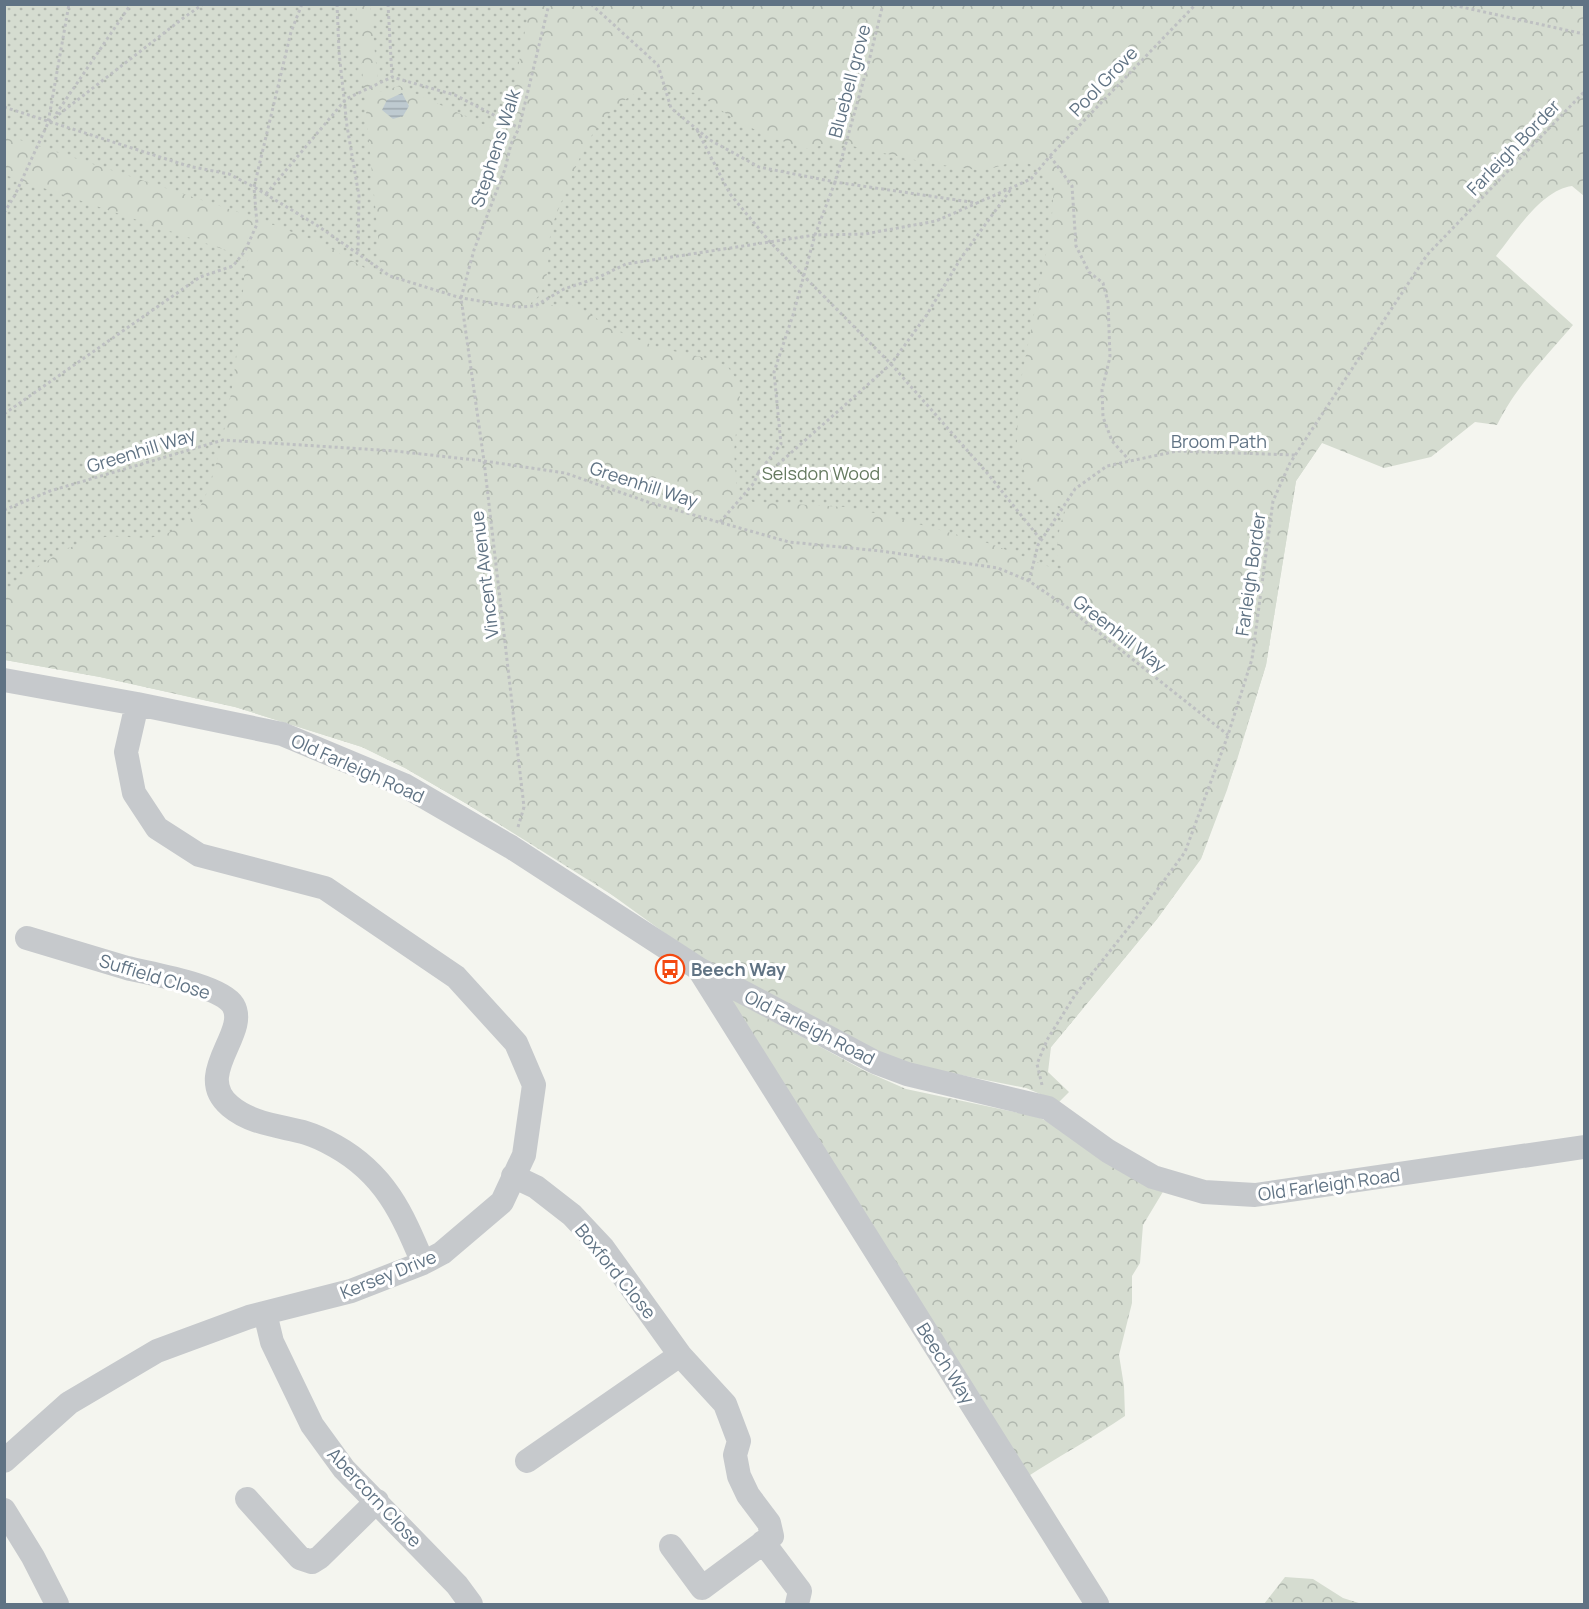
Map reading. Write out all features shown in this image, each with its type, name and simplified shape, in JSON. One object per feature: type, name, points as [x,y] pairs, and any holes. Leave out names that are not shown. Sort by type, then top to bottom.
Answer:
[{"type":"street","name":"Old Farleigh Road","points":[[4,680],[137,704],[282,734],[404,785],[511,847],[699,969],[874,1062],[907,1074],[1048,1108],[1108,1151],[1153,1177],[1204,1191],[1256,1195],[1584,1147]]},
{"type":"street","name":"Kersey Drive","points":[[4,1461],[69,1403],[104,1380],[157,1351],[249,1317],[351,1291],[423,1263],[442,1253],[502,1202],[524,1155],[534,1085],[516,1043],[456,977],[325,888],[199,855],[157,828],[134,793],[126,752],[137,704]]},
{"type":"street","name":"Suffield Close","points":[[27,938],[128,968],[196,985],[226,998],[233,1006],[236,1015],[230,1040],[217,1069],[219,1093],[224,1100],[242,1114],[268,1124],[308,1133],[345,1152],[364,1165],[378,1179],[397,1206],[423,1263]]},
{"type":"street","name":"Beech Way","points":[[699,969],[1097,1605]]},
{"type":"street","name":"Boxford Close","points":[[513,1176],[536,1187],[563,1208],[603,1248],[680,1355],[725,1404],[739,1441],[735,1455],[740,1476],[748,1495],[769,1523],[772,1536],[763,1542]]},
{"type":"street","name":"Abercorn Close","points":[[265,1314],[272,1342],[312,1425],[344,1469],[458,1585],[471,1605]]},
{"type":"street","points":[[527,1461],[680,1355]]},
{"type":"street","points":[[247,1499],[300,1558],[312,1562],[320,1557],[377,1501]]},
{"type":"street","points":[[4,1510],[33,1557],[57,1605]]},
{"type":"street","points":[[671,1546],[702,1588],[763,1542],[800,1591],[797,1605]]},
{"type":"path","points":[[4,213],[15,195],[48,123],[69,4]]},
{"type":"path","points":[[53,119],[131,4]]},
{"type":"path","points":[[48,123],[203,4]]},
{"type":"path","points":[[4,414],[200,278],[233,266],[245,251],[257,224],[254,186],[291,32],[302,4]]},
{"type":"path","points":[[337,4],[339,52],[346,99],[347,126],[359,196],[358,254]]},
{"type":"path","points":[[388,4],[392,77]]},
{"type":"path","name":"Stephens Walk","points":[[461,298],[474,250],[505,169],[511,144],[519,129],[549,4]]},
{"type":"path","points":[[591,4],[658,65],[671,108],[710,140],[759,167],[835,182],[976,203]]},
{"type":"path","name":"Bluebell grove","points":[[720,522],[754,483],[758,473],[781,444],[774,372],[815,235],[835,182],[883,4]]},
{"type":"path","name":"Pool Grove","points":[[1012,187],[1031,179],[1050,156],[1196,4]]},
{"type":"path","points":[[1448,4],[1584,34]]},
{"type":"path","points":[[266,194],[346,99],[392,77],[455,95],[519,129]]},
{"type":"path","name":"Farleigh Border","points":[[1048,1108],[1037,1064],[1047,1040],[1075,995],[1142,912],[1185,852],[1228,735],[1251,659],[1273,501],[1295,455],[1427,255],[1584,92]]},
{"type":"path","points":[[4,107],[48,123],[188,166],[229,174],[254,186],[318,226],[390,276],[461,298],[518,307],[535,306],[564,289],[597,278],[626,264],[815,235],[865,234],[936,221],[1012,187]]},
{"type":"path","points":[[696,129],[730,194],[770,242],[891,364],[988,474],[1041,540]]},
{"type":"path","points":[[1050,156],[1072,186],[1076,246],[1089,272],[1103,283],[1106,292],[1110,357],[1102,390],[1103,417],[1112,441],[1130,461]]},
{"type":"path","points":[[758,473],[774,468],[891,364],[926,316],[961,258],[1012,187]]},
{"type":"path","name":"Vincent Avenue","points":[[461,298],[484,461],[524,807],[511,847]]},
{"type":"path","name":"Greenhill Way","points":[[4,510],[50,491],[223,440],[395,451],[565,473],[648,502],[789,542],[881,550],[998,568],[1029,581],[1068,608],[1228,735]]},
{"type":"path","name":"Broom Path","points":[[1029,581],[1041,540],[1075,489],[1107,466],[1177,451],[1295,455]]},
{"type":"green space","name":"Selsdon Wood","points":[[4,5],[1584,5],[1367,375],[1296,481],[1266,665],[1236,763],[1201,858],[1157,919],[1037,1064],[617,898],[467,804],[405,768],[362,747],[235,707],[100,677],[5,660]]},
{"type":"green space","name":"Selsdon Wood","points":[[356,5],[370,5],[379,92],[399,86],[500,132],[507,125],[530,5],[1584,5],[1584,196],[1572,186],[1550,195],[1520,225],[1496,256],[1573,325],[1522,384],[1497,425],[1475,422],[1431,457],[1384,468],[1322,443],[1296,481],[1266,665],[1227,790],[1201,859],[1157,919],[1051,1047],[1048,1072],[1069,1092],[1059,1102],[1026,1088],[916,1066],[879,1053],[702,960],[594,882],[467,804],[405,768],[362,747],[235,707],[100,677],[5,660],[5,590],[52,558],[78,544],[105,537],[161,536],[185,523],[199,509],[211,482],[228,412],[245,266],[249,258],[5,175],[5,135],[256,218],[323,244],[382,278]],"holes":[[[662,90],[697,93],[735,120],[772,138],[809,149],[838,143],[925,162],[978,170],[1021,162],[1035,166],[1050,178],[1054,185],[1051,229],[1018,395],[1017,442],[1026,478],[1045,500],[1066,509],[1060,525],[1056,554],[1064,565],[1060,571],[991,544],[889,516],[845,507],[753,502],[737,493],[734,452],[740,395],[736,379],[728,367],[711,359],[659,348],[615,330],[580,308],[561,304],[531,309],[531,303],[538,297],[546,280],[551,231],[557,213],[593,133],[607,115],[638,93]]]},
{"type":"green space","points":[[723,994],[865,1071],[906,1089],[1038,1117],[1067,1131],[1164,1190],[1143,1225],[1140,1263],[1132,1276],[1132,1303],[1119,1355],[1124,1386],[1125,1416],[1027,1477]]},
{"type":"green space","points":[[1285,1577],[1313,1579],[1343,1598],[1362,1604],[1264,1604]]},
{"type":"shaded area","points":[[402,93],[409,106],[403,116],[393,119],[382,110],[387,100]]},
{"type":"place","name":"Beech Way","points":[[670,969]]}]
